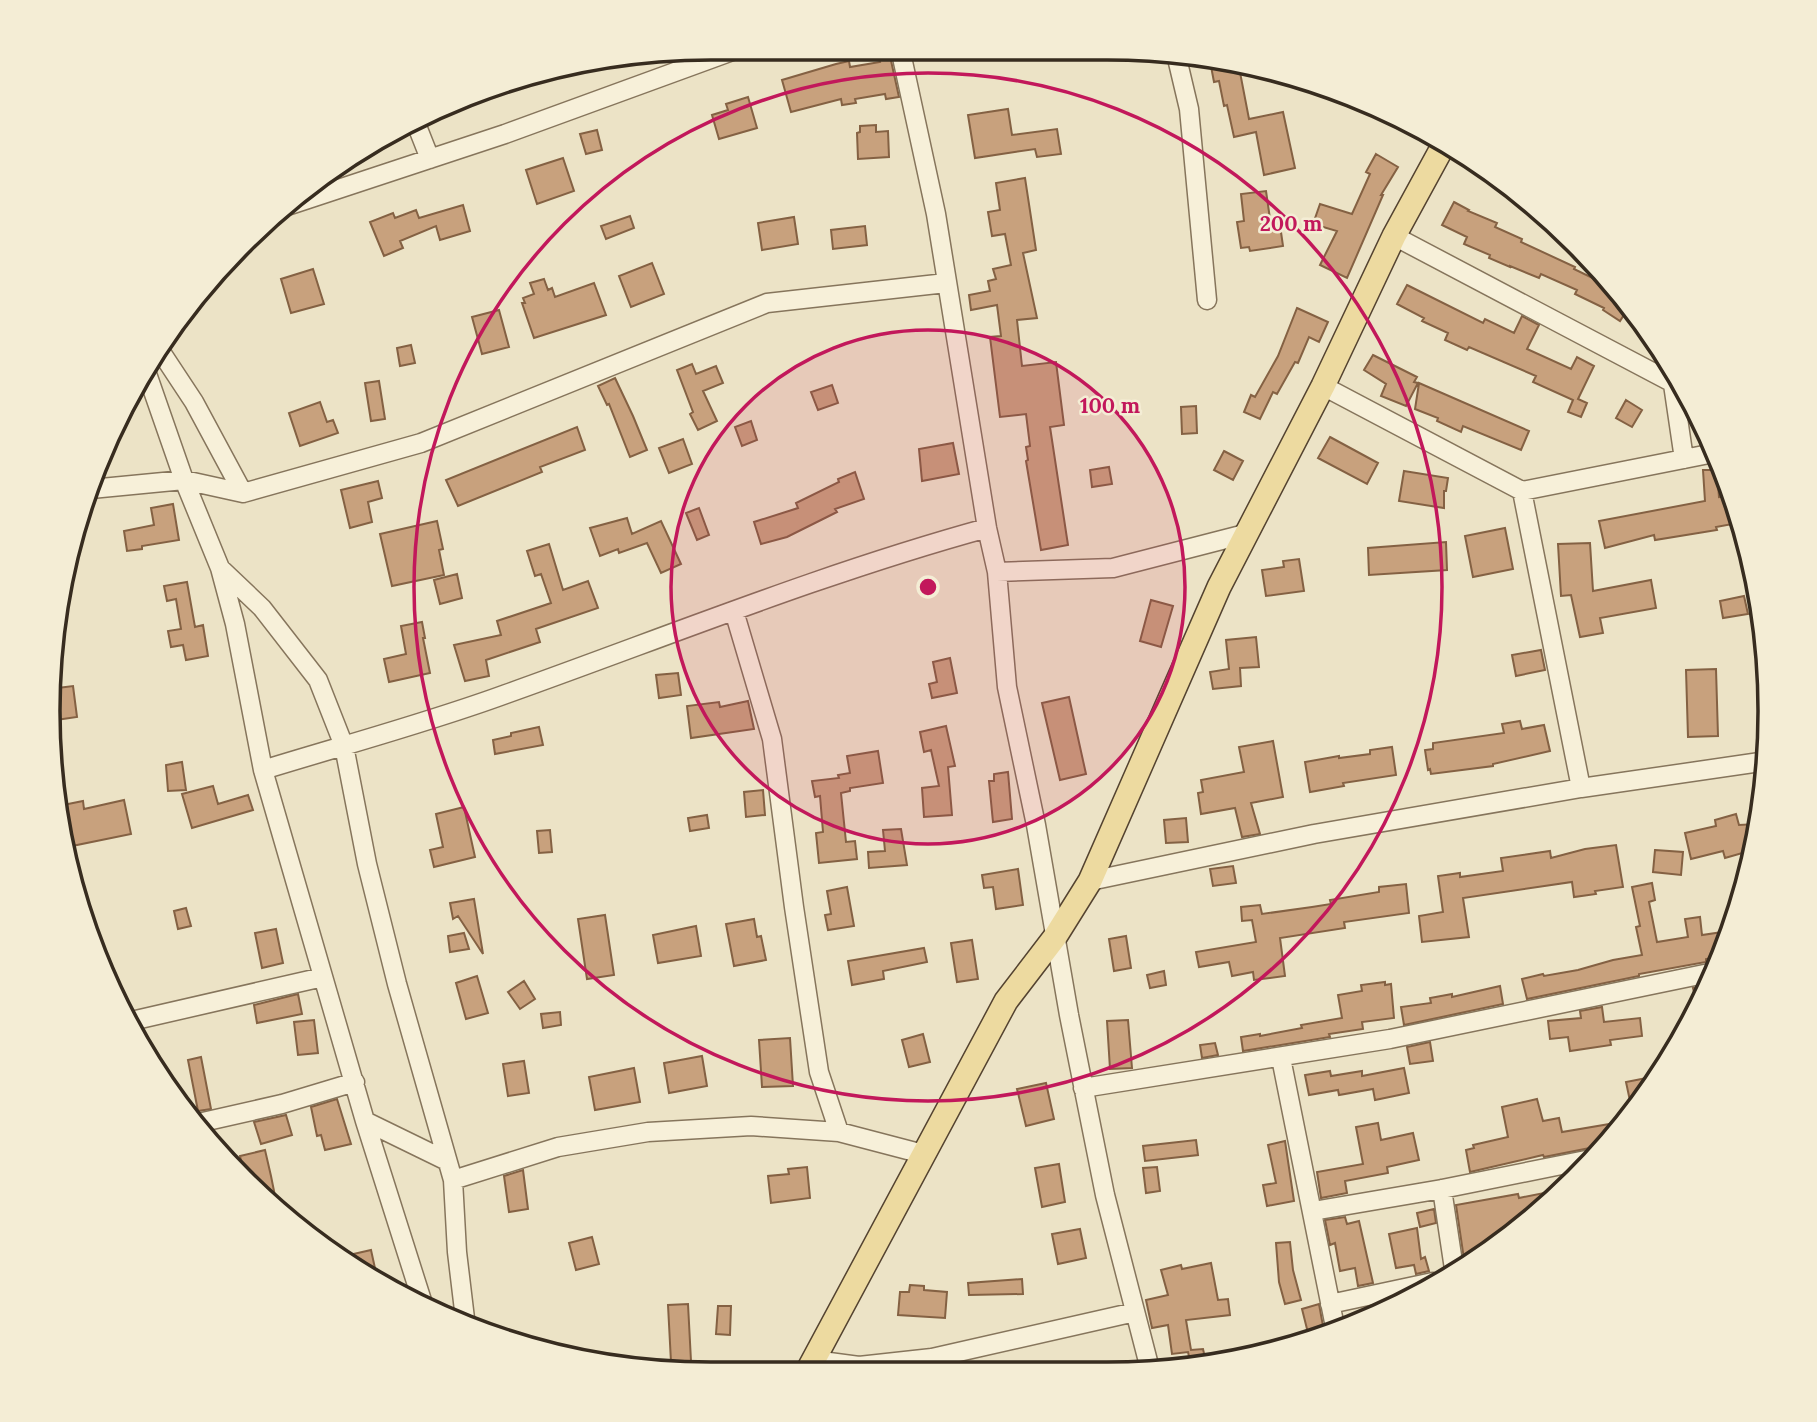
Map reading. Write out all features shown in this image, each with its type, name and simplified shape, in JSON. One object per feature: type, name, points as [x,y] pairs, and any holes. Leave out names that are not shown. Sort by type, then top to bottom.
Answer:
[{"type":"main road","points":[[813,1362],[1006,1001],[1055,937],[1090,881],[1186,659],[1245,534],[1323,386],[1394,236],[1441,152]]},
{"type":"street","points":[[308,199],[430,159],[707,60]]},
{"type":"street","points":[[904,60],[936,214],[987,528],[997,572],[1007,687],[1036,825],[1105,1195],[1147,1361]]},
{"type":"street","points":[[1178,64],[1189,109],[1208,300]]},
{"type":"street","points":[[418,129],[430,159]]},
{"type":"street","points":[[1394,236],[1667,380]]},
{"type":"street","points":[[99,488],[184,480],[243,493],[421,443],[766,303],[946,283]]},
{"type":"street","points":[[164,357],[194,402],[243,493]]},
{"type":"street","points":[[149,381],[184,480],[220,569],[235,624],[264,770],[365,1121],[420,1293]]},
{"type":"street","points":[[1323,386],[1522,491],[1705,455]]},
{"type":"street","points":[[1675,394],[1684,459]]},
{"type":"street","points":[[1522,491],[1581,789]]},
{"type":"street","points":[[264,770],[504,695],[921,546],[987,528]]},
{"type":"street","points":[[997,572],[1113,568],[1245,534]]},
{"type":"street","points":[[220,569],[262,608],[318,680],[344,746],[367,864],[397,984],[453,1180],[457,1252],[464,1314]]},
{"type":"street","points":[[734,611],[772,739],[819,1072],[839,1132]]},
{"type":"street","points":[[1090,881],[1314,834],[1755,763]]},
{"type":"street","points":[[1083,1088],[1390,1039],[1701,975]]},
{"type":"street","points":[[138,1020],[323,977]]},
{"type":"street","points":[[1281,1058],[1334,1321]]},
{"type":"street","points":[[208,1125],[355,1082]]},
{"type":"street","points":[[365,1121],[447,1161]]},
{"type":"street","points":[[453,1180],[558,1147],[648,1132],[751,1126],[839,1132],[923,1154]]},
{"type":"street","points":[[1312,1211],[1576,1162]]},
{"type":"street","points":[[1442,1189],[1453,1262]]},
{"type":"street","points":[[1330,1304],[1402,1291]]},
{"type":"street","points":[[896,1362],[932,1358],[1135,1312]]},
{"type":"building","points":[[891,60],[899,97],[886,99],[885,94],[855,99],[856,103],[842,105],[841,99],[791,112],[782,80],[849,61],[850,67]]},
{"type":"building","points":[[1211,68],[1240,74],[1249,119],[1283,112],[1295,168],[1264,175],[1256,132],[1234,137],[1219,81],[1214,82]]},
{"type":"building","points":[[748,97],[757,128],[719,139],[712,115],[728,110],[726,104]]},
{"type":"building","points":[[1008,109],[1012,135],[1057,129],[1061,154],[1037,157],[1035,149],[975,158],[968,115]]},
{"type":"building","points":[[876,125],[876,132],[888,131],[889,157],[858,159],[857,133],[860,132],[860,126]]},
{"type":"building","points":[[597,130],[602,150],[586,154],[580,134]]},
{"type":"building","points":[[1376,154],[1398,167],[1381,195],[1347,278],[1320,265],[1337,231],[1313,224],[1320,204],[1352,214],[1370,174],[1366,172]]},
{"type":"building","points":[[563,158],[574,191],[537,204],[526,170]]},
{"type":"building","points":[[1025,178],[1036,250],[1023,253],[1037,318],[1017,320],[1022,366],[1056,362],[1064,425],[1050,427],[1068,545],[1041,550],[1026,461],[1026,447],[1030,446],[1026,414],[1000,417],[990,337],[1001,336],[997,305],[971,310],[969,295],[990,291],[988,281],[996,279],[993,269],[1011,265],[1005,234],[992,236],[988,212],[1000,210],[996,183]]},
{"type":"building","points":[[1266,191],[1270,219],[1279,218],[1283,246],[1250,251],[1249,247],[1241,248],[1237,222],[1244,221],[1241,194]]},
{"type":"building","points":[[1454,202],[1497,223],[1495,227],[1522,239],[1521,242],[1594,279],[1624,315],[1620,321],[1603,310],[1604,308],[1575,294],[1577,290],[1541,274],[1539,278],[1489,258],[1490,255],[1464,244],[1467,237],[1442,225]]},
{"type":"building","points":[[463,205],[470,231],[440,240],[436,226],[400,241],[403,248],[384,256],[370,222],[393,213],[395,218],[416,210],[419,218]]},
{"type":"building","points":[[630,216],[634,228],[606,239],[601,226]]},
{"type":"building","points":[[794,217],[798,244],[762,250],[758,223]]},
{"type":"building","points":[[865,226],[867,245],[833,249],[831,230]]},
{"type":"building","points":[[652,263],[664,294],[631,307],[619,276]]},
{"type":"building","points":[[313,269],[324,304],[291,313],[281,279]]},
{"type":"building","points":[[544,279],[548,290],[552,288],[555,297],[594,283],[606,315],[534,338],[522,303],[525,303],[523,298],[534,294],[530,283]]},
{"type":"building","points":[[1407,285],[1483,323],[1485,319],[1514,333],[1522,316],[1539,325],[1527,349],[1571,369],[1577,357],[1594,366],[1578,399],[1587,403],[1581,417],[1568,412],[1573,400],[1533,382],[1536,376],[1469,347],[1467,350],[1445,340],[1448,333],[1422,321],[1424,318],[1397,304]]},
{"type":"building","points":[[1297,308],[1328,322],[1319,342],[1309,337],[1298,363],[1295,362],[1277,394],[1273,392],[1260,419],[1244,412],[1251,395],[1255,397],[1278,356]]},
{"type":"building","points":[[499,310],[509,347],[482,354],[472,317]]},
{"type":"building","points":[[411,345],[415,363],[400,366],[397,348]]},
{"type":"building","points":[[1373,355],[1417,377],[1414,382],[1418,383],[1406,406],[1381,396],[1386,384],[1364,370]]},
{"type":"building","points":[[692,364],[696,374],[716,366],[723,383],[703,391],[717,421],[698,430],[690,414],[693,412],[677,370]]},
{"type":"building","points":[[615,378],[647,450],[630,457],[609,404],[607,405],[598,386]]},
{"type":"building","points":[[379,381],[385,419],[371,421],[365,383]]},
{"type":"building","points":[[1419,383],[1529,431],[1521,450],[1463,426],[1461,432],[1437,421],[1438,418],[1415,409]]},
{"type":"building","points":[[832,385],[838,403],[818,410],[811,392]]},
{"type":"building","points":[[1626,400],[1642,410],[1632,427],[1616,418]]},
{"type":"building","points":[[320,402],[327,422],[333,420],[338,433],[300,446],[289,413]]},
{"type":"building","points":[[1196,406],[1197,433],[1182,434],[1181,407]]},
{"type":"building","points":[[751,421],[757,440],[742,446],[735,427]]},
{"type":"building","points":[[577,427],[585,450],[540,467],[542,472],[458,506],[446,480]]},
{"type":"building","points":[[1330,437],[1378,463],[1367,484],[1318,458]]},
{"type":"building","points":[[683,439],[692,464],[669,473],[659,448]]},
{"type":"building","points":[[953,443],[959,474],[922,481],[919,449]]},
{"type":"building","points":[[1224,451],[1243,461],[1233,480],[1214,470]]},
{"type":"building","points":[[1109,467],[1112,484],[1092,487],[1090,470]]},
{"type":"building","points":[[1703,470],[1711,470],[1730,524],[1716,527],[1717,530],[1655,540],[1654,535],[1605,548],[1599,521],[1705,501]]},
{"type":"building","points":[[1404,471],[1448,478],[1444,491],[1444,508],[1399,501]]},
{"type":"building","points":[[855,472],[864,499],[835,509],[837,512],[787,537],[761,544],[754,522],[798,508],[796,503]]},
{"type":"building","points":[[378,481],[382,498],[368,502],[372,522],[350,528],[341,490]]},
{"type":"building","points":[[173,504],[179,540],[127,551],[124,531],[154,525],[151,508]]},
{"type":"building","points":[[699,508],[709,535],[697,540],[686,513]]},
{"type":"building","points":[[627,518],[632,534],[661,521],[681,564],[661,573],[647,543],[619,553],[618,549],[600,556],[590,528]]},
{"type":"building","points":[[437,521],[443,549],[439,550],[444,575],[392,586],[380,534]]},
{"type":"building","points":[[1505,528],[1513,569],[1473,577],[1465,536]]},
{"type":"building","points":[[1446,542],[1447,570],[1369,575],[1368,548]]},
{"type":"building","points":[[1590,543],[1593,591],[1651,580],[1656,608],[1600,618],[1603,633],[1580,637],[1571,595],[1561,596],[1558,544]]},
{"type":"building","points":[[549,544],[563,590],[588,581],[598,608],[536,629],[540,642],[486,660],[489,676],[465,681],[454,645],[501,635],[497,621],[551,603],[541,574],[535,576],[527,551]]},
{"type":"building","points":[[1299,559],[1304,591],[1266,596],[1262,570],[1284,567],[1283,561]]},
{"type":"building","points":[[457,574],[462,598],[440,604],[434,580]]},
{"type":"building","points":[[187,582],[195,627],[203,625],[208,656],[186,660],[183,645],[171,647],[168,631],[181,629],[176,599],[167,601],[164,586]]},
{"type":"building","points":[[1744,596],[1748,614],[1723,618],[1720,601]]},
{"type":"building","points":[[1151,600],[1173,606],[1161,647],[1140,641]]},
{"type":"building","points":[[422,622],[430,673],[389,682],[384,659],[406,654],[401,626]]},
{"type":"building","points":[[1256,637],[1259,667],[1240,668],[1241,686],[1213,689],[1210,672],[1229,669],[1226,640]]},
{"type":"building","points":[[1541,650],[1545,670],[1516,676],[1512,655]]},
{"type":"building","points":[[950,658],[957,693],[932,698],[929,684],[937,682],[933,662]]},
{"type":"building","points":[[1716,669],[1718,736],[1688,737],[1686,670]]},
{"type":"building","points":[[678,673],[681,695],[659,698],[656,675]]},
{"type":"building","points":[[73,686],[77,717],[60,719],[61,688]]},
{"type":"building","points":[[1069,697],[1086,774],[1060,780],[1042,703]]},
{"type":"building","points":[[748,701],[754,729],[691,738],[687,706],[719,702],[720,707]]},
{"type":"building","points":[[1520,721],[1522,729],[1544,725],[1550,751],[1493,766],[1431,774],[1430,769],[1428,770],[1425,750],[1433,749],[1433,743],[1504,733],[1502,724]]},
{"type":"building","points":[[946,726],[955,766],[948,767],[952,815],[924,817],[922,788],[939,786],[931,750],[924,752],[920,732]]},
{"type":"building","points":[[539,727],[543,745],[495,754],[493,740]]},
{"type":"building","points":[[1273,741],[1283,797],[1251,803],[1260,834],[1242,837],[1235,808],[1201,814],[1198,793],[1203,792],[1201,780],[1244,772],[1239,747]]},
{"type":"building","points":[[1392,747],[1396,775],[1343,783],[1344,786],[1310,792],[1305,762],[1370,754],[1370,750]]},
{"type":"building","points":[[878,751],[883,783],[850,788],[850,791],[841,793],[846,842],[855,841],[857,859],[819,863],[816,833],[823,832],[820,796],[815,797],[812,781],[839,778],[838,775],[850,773],[847,756]]},
{"type":"building","points":[[182,762],[186,790],[168,791],[166,765]]},
{"type":"building","points":[[1008,772],[1012,819],[993,822],[989,781],[994,781],[994,774]]},
{"type":"building","points":[[213,786],[218,804],[248,795],[253,810],[192,828],[182,794]]},
{"type":"building","points":[[763,790],[765,815],[746,817],[744,792]]},
{"type":"building","points":[[124,800],[131,834],[74,846],[66,804],[83,801],[84,809]]},
{"type":"building","points":[[464,807],[475,857],[434,867],[430,850],[443,847],[436,814]]},
{"type":"building","points":[[1736,814],[1739,825],[1747,825],[1741,853],[1725,858],[1723,851],[1691,859],[1685,833],[1716,826],[1715,820]]},
{"type":"building","points":[[707,815],[709,828],[690,831],[688,818]]},
{"type":"building","points":[[1186,818],[1188,842],[1166,843],[1164,820]]},
{"type":"building","points":[[901,829],[907,865],[869,868],[868,852],[885,851],[883,830]]},
{"type":"building","points":[[550,830],[552,852],[539,853],[537,831]]},
{"type":"building","points":[[1616,845],[1623,887],[1574,897],[1572,882],[1463,898],[1469,937],[1422,942],[1419,916],[1443,912],[1438,876],[1460,873],[1460,877],[1503,871],[1501,858],[1550,851],[1551,858],[1585,849]]},
{"type":"building","points":[[1655,850],[1683,852],[1681,875],[1653,872]]},
{"type":"building","points":[[1233,866],[1236,883],[1213,886],[1210,869]]},
{"type":"building","points":[[1018,869],[1023,905],[996,909],[993,887],[984,888],[982,875]]},
{"type":"building","points":[[1652,883],[1655,900],[1649,902],[1657,942],[1688,937],[1685,919],[1700,917],[1702,935],[1718,933],[1706,962],[1527,999],[1522,979],[1578,970],[1642,955],[1636,927],[1640,926],[1632,887]]},
{"type":"building","points":[[1406,884],[1409,913],[1344,922],[1345,928],[1280,938],[1285,976],[1254,980],[1253,972],[1232,976],[1229,962],[1199,967],[1196,952],[1256,942],[1252,920],[1242,921],[1241,907],[1260,905],[1262,914],[1331,904],[1330,900],[1379,892],[1379,887]]},
{"type":"building","points":[[847,887],[854,926],[828,930],[825,915],[831,914],[827,891]]},
{"type":"building","points":[[474,899],[483,954],[458,916],[453,919],[450,903]]},
{"type":"building","points":[[186,908],[191,926],[178,929],[174,911]]},
{"type":"building","points":[[605,915],[614,975],[587,979],[578,919]]},
{"type":"building","points":[[754,919],[757,937],[761,936],[766,960],[734,966],[726,924]]},
{"type":"building","points":[[696,926],[701,956],[658,963],[653,935]]},
{"type":"building","points":[[276,929],[283,963],[262,968],[255,933]]},
{"type":"building","points":[[464,933],[469,949],[450,952],[448,936]]},
{"type":"building","points":[[1126,936],[1131,968],[1114,971],[1109,939]]},
{"type":"building","points":[[972,940],[978,979],[957,982],[951,943]]},
{"type":"building","points":[[924,948],[927,962],[883,971],[884,979],[852,985],[848,961]]},
{"type":"building","points":[[1164,971],[1166,985],[1150,988],[1147,975]]},
{"type":"building","points":[[477,976],[488,1013],[466,1019],[456,983]]},
{"type":"building","points":[[524,981],[535,999],[520,1009],[508,992]]},
{"type":"building","points":[[1385,982],[1385,985],[1391,984],[1394,1018],[1362,1022],[1363,1029],[1329,1034],[1330,1037],[1243,1051],[1241,1037],[1260,1036],[1342,1018],[1338,995],[1362,991],[1361,985]]},
{"type":"building","points":[[1500,986],[1503,1004],[1404,1025],[1401,1007],[1431,1003],[1430,998],[1452,994],[1452,997]]},
{"type":"building","points":[[298,994],[302,1014],[257,1023],[254,1005]]},
{"type":"building","points":[[1602,1007],[1604,1022],[1640,1018],[1642,1036],[1610,1040],[1611,1045],[1570,1051],[1568,1037],[1550,1039],[1548,1021],[1581,1018],[1580,1011]]},
{"type":"building","points":[[560,1012],[561,1025],[543,1028],[541,1014]]},
{"type":"building","points":[[314,1020],[318,1053],[298,1055],[294,1022]]},
{"type":"building","points":[[1128,1020],[1132,1068],[1110,1069],[1107,1021]]},
{"type":"building","points":[[923,1034],[930,1062],[909,1067],[902,1040]]},
{"type":"building","points":[[790,1038],[793,1086],[762,1087],[759,1040]]},
{"type":"building","points":[[1430,1042],[1433,1061],[1410,1064],[1407,1047]]},
{"type":"building","points":[[1215,1043],[1218,1055],[1202,1058],[1200,1045]]},
{"type":"building","points":[[702,1056],[707,1086],[669,1093],[664,1063]]},
{"type":"building","points":[[201,1057],[211,1109],[198,1111],[188,1060]]},
{"type":"building","points":[[524,1061],[529,1093],[508,1096],[503,1064]]},
{"type":"building","points":[[634,1068],[640,1102],[595,1110],[589,1077]]},
{"type":"building","points":[[1404,1068],[1409,1093],[1375,1100],[1373,1089],[1339,1095],[1338,1090],[1309,1095],[1305,1075],[1330,1071],[1331,1076],[1362,1071],[1362,1076]]},
{"type":"building","points":[[1644,1079],[1630,1099],[1626,1082]]},
{"type":"building","points":[[1046,1083],[1054,1119],[1026,1126],[1017,1089]]},
{"type":"building","points":[[337,1099],[351,1144],[325,1150],[321,1135],[317,1136],[311,1107]]},
{"type":"building","points":[[1537,1099],[1543,1121],[1559,1118],[1562,1132],[1610,1124],[1589,1148],[1544,1157],[1543,1155],[1470,1172],[1466,1150],[1474,1148],[1473,1145],[1508,1137],[1502,1107]]},
{"type":"building","points":[[286,1115],[292,1135],[261,1144],[254,1122]]},
{"type":"building","points":[[1378,1123],[1381,1140],[1413,1133],[1419,1160],[1387,1167],[1388,1173],[1345,1181],[1347,1193],[1321,1198],[1317,1172],[1363,1164],[1356,1127]]},
{"type":"building","points":[[1196,1140],[1198,1155],[1145,1161],[1143,1146]]},
{"type":"building","points":[[1285,1141],[1294,1201],[1267,1206],[1263,1185],[1276,1183],[1268,1145]]},
{"type":"building","points":[[265,1150],[275,1195],[242,1163],[240,1156]]},
{"type":"building","points":[[1059,1164],[1065,1202],[1042,1207],[1035,1168]]},
{"type":"building","points":[[807,1167],[810,1198],[771,1203],[768,1176],[789,1174],[788,1169]]},
{"type":"building","points":[[1157,1167],[1160,1191],[1146,1193],[1143,1168]]},
{"type":"building","points":[[523,1170],[528,1209],[509,1212],[504,1176]]},
{"type":"building","points":[[1545,1193],[1503,1228],[1463,1256],[1456,1205],[1518,1194],[1519,1198]]},
{"type":"building","points":[[1434,1209],[1436,1223],[1420,1227],[1417,1213]]},
{"type":"building","points":[[1345,1217],[1347,1224],[1359,1221],[1373,1283],[1358,1286],[1355,1268],[1340,1271],[1335,1243],[1330,1245],[1325,1220]]},
{"type":"building","points":[[1417,1228],[1421,1259],[1425,1257],[1429,1271],[1416,1274],[1414,1265],[1396,1268],[1389,1234]]},
{"type":"building","points":[[1080,1229],[1086,1258],[1058,1264],[1052,1234]]},
{"type":"building","points":[[592,1237],[599,1264],[576,1270],[569,1243]]},
{"type":"building","points":[[1290,1242],[1293,1270],[1301,1300],[1285,1304],[1279,1282],[1276,1243]]},
{"type":"building","points":[[371,1250],[375,1269],[351,1254]]},
{"type":"building","points":[[1211,1263],[1218,1300],[1228,1299],[1230,1315],[1186,1320],[1191,1350],[1203,1349],[1204,1355],[1189,1357],[1188,1352],[1172,1354],[1168,1325],[1152,1328],[1146,1300],[1168,1295],[1161,1270],[1181,1265],[1182,1269]]},
{"type":"building","points":[[1022,1279],[1023,1294],[969,1295],[968,1283]]},
{"type":"building","points":[[910,1285],[924,1286],[924,1290],[947,1292],[945,1318],[898,1315],[900,1292],[909,1292]]},
{"type":"building","points":[[688,1304],[691,1361],[671,1361],[668,1305]]},
{"type":"building","points":[[1319,1304],[1323,1325],[1307,1330],[1302,1309]]},
{"type":"building","points":[[718,1306],[731,1306],[730,1335],[716,1334]]}]
